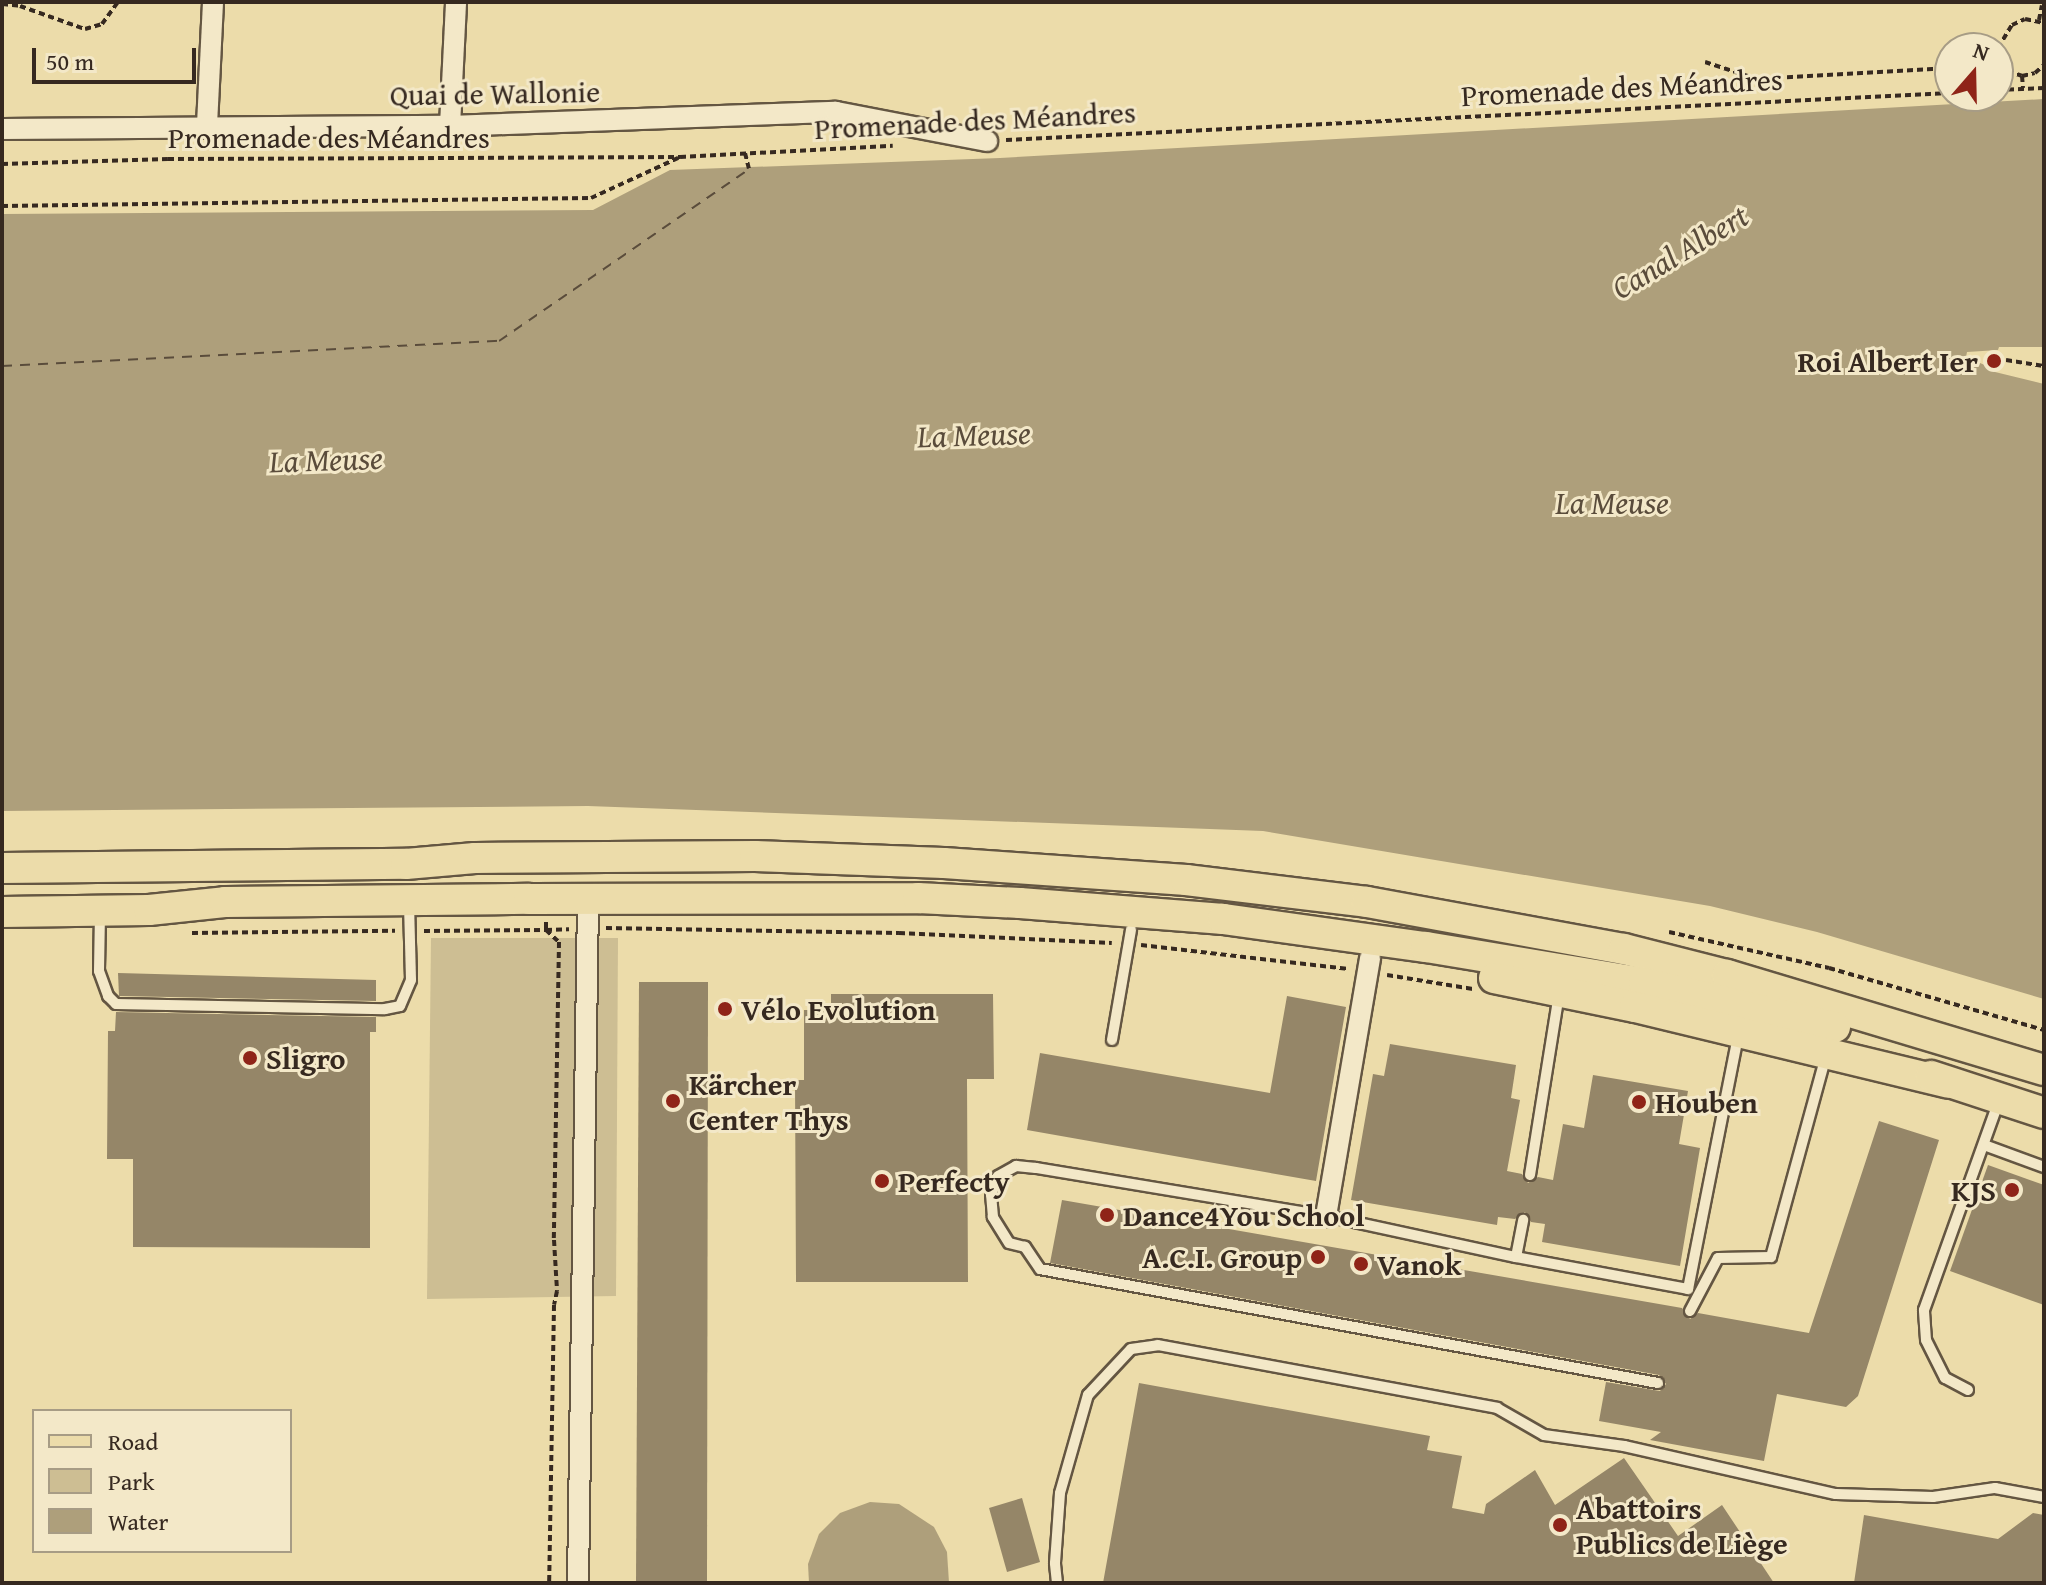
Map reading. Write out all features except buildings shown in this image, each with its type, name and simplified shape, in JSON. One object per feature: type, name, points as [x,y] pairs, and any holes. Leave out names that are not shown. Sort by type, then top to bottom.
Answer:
[{"type":"main road","points":[[2,868],[406,864],[518,857],[828,858],[1135,876],[1312,895],[1540,931],[1727,975],[1879,1002],[2044,1051]]},
{"type":"main road","points":[[588,899],[594,875],[607,868],[755,866],[828,858]]},
{"type":"main road","points":[[2,897],[183,896],[225,902]]},
{"type":"main road","points":[[690,898],[746,914],[983,921],[1369,965],[1559,991],[1739,1031],[1948,1083],[2044,1113]]},
{"type":"main road","points":[[2,912],[149,910],[225,902],[918,898],[1161,913],[1325,932],[1589,974],[1833,1027],[2044,1088]]},
{"type":"main road","points":[[1589,974],[1643,994],[1875,1053],[1948,1083]]},
{"type":"main road","points":[[1727,975],[2044,1070]]},
{"type":"street","points":[[207,125],[213,2]]},
{"type":"street","points":[[450,126],[456,2]]},
{"type":"street","name":"Quai de Wallonie","points":[[2,129],[207,125],[450,126],[836,112],[987,141]]},
{"type":"street","points":[[578,1583],[588,899]]},
{"type":"street","points":[[1326,1216],[1369,965]]},
{"type":"lane","points":[[100,911],[99,971],[108,996],[116,1004],[385,1009],[400,1006],[411,980],[409,900]]},
{"type":"lane","points":[[1112,1040],[1130,937]]},
{"type":"lane","points":[[1530,1175],[1559,991]]},
{"type":"lane","points":[[1658,1383],[1040,1269],[1025,1247],[1009,1243],[993,1217],[991,1195],[998,1176],[1016,1166],[1326,1216],[1516,1257],[1688,1289],[1739,1031]]},
{"type":"lane","points":[[1690,1311],[1718,1258],[1771,1257],[1827,1054]]},
{"type":"lane","points":[[1968,1390],[1945,1378],[1926,1340],[1924,1310],[2000,1099]]},
{"type":"lane","points":[[1984,1145],[2044,1167]]},
{"type":"lane","points":[[1516,1257],[1523,1220]]},
{"type":"lane","points":[[1057,1583],[1055,1563],[1060,1493],[1088,1395],[1131,1349],[1158,1345],[1497,1408],[1544,1435],[1624,1446],[1836,1494],[1933,1497],[1995,1488],[2044,1497]]},
{"type":"path","points":[[2,4],[20,6],[85,29],[102,24],[118,2]]},
{"type":"path","points":[[2008,32],[2012,25],[2025,19],[2041,22],[2042,5]]},
{"type":"path","points":[[1705,62],[1757,79],[1934,69]]},
{"type":"path","points":[[2014,73],[2022,76],[2035,73],[2044,65]]},
{"type":"path","points":[[2022,76],[2023,89]]},
{"type":"path","points":[[2014,89],[2044,88]]},
{"type":"path","name":"Promenade des Méandres","points":[[987,141],[1934,94]]},
{"type":"path","name":"Promenade des Méandres","points":[[2,164],[184,159],[680,157],[896,146]]},
{"type":"path","points":[[745,153],[749,169]]},
{"type":"path","points":[[2,206],[591,198],[680,157]]},
{"type":"path","points":[[2006,360],[2044,366]]},
{"type":"path","points":[[191,933],[546,930],[559,942],[554,1240],[557,1291],[553,1319],[549,1583]]},
{"type":"path","points":[[626,930],[1130,937],[1369,965],[1477,990]]},
{"type":"green space","points":[[431,938],[618,938],[616,1296],[427,1299]]},
{"type":"water","name":"La Meuse","points":[[2044,99],[2044,347],[1999,347],[1998,350],[1967,352],[1966,357],[1995,372],[2044,384],[2044,999],[1817,932],[1710,906],[1263,831],[588,806],[2,811],[2,214],[593,210],[670,170],[1000,158],[1934,105],[1934,112],[2014,112],[2014,101]]},
{"type":"water","points":[[870,1502],[899,1504],[934,1527],[947,1552],[949,1583],[809,1583],[808,1564],[819,1534],[840,1513]]},
{"type":"ferry route","points":[[2,366],[499,341],[749,169]]},
{"type":"place","name":"Roi Albert Ier","points":[[1994,361]]},
{"type":"place","name":"Vélo Evolution","points":[[725,1009]]},
{"type":"place","name":"Sligro","points":[[250,1058]]},
{"type":"place","name":"Kärcher Center Thys","points":[[673,1101]]},
{"type":"place","name":"Houben","points":[[1639,1102]]},
{"type":"place","name":"Perfecty","points":[[882,1181]]},
{"type":"place","name":"KJS","points":[[2012,1190]]},
{"type":"place","name":"Dance4You School","points":[[1107,1215]]},
{"type":"place","name":"A.C.I. Group","points":[[1318,1257]]},
{"type":"place","name":"Vanok","points":[[1361,1264]]},
{"type":"place","name":"Abattoirs Publics de Liège","points":[[1560,1525]]},
{"type":"water label","name":"Canal Albert","points":[[1680,252]]}]
